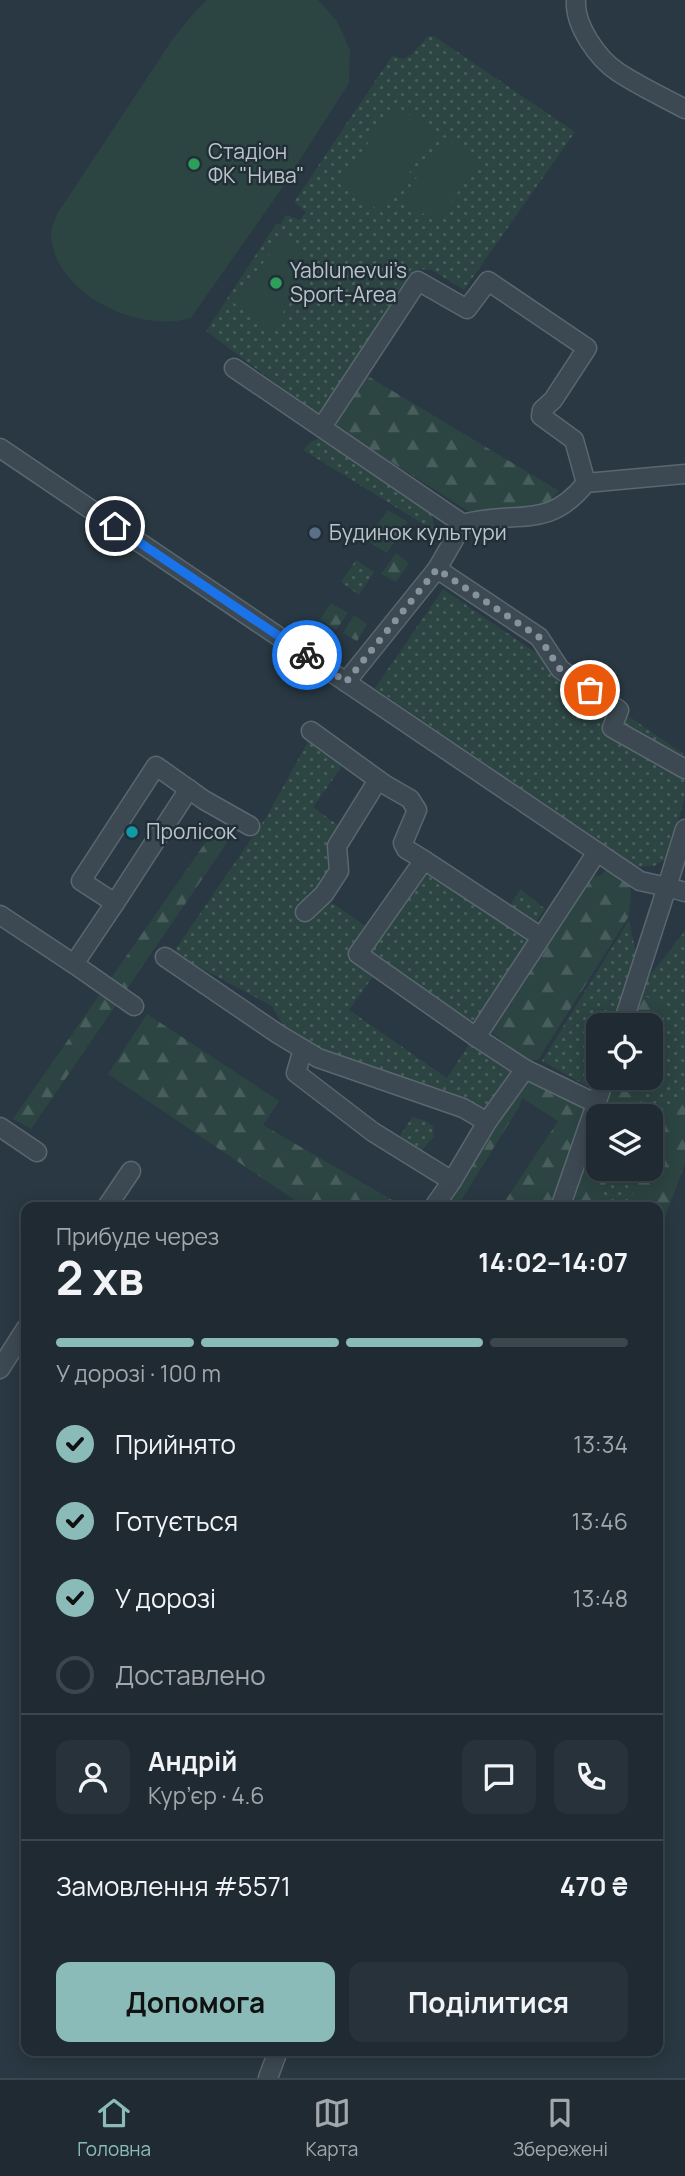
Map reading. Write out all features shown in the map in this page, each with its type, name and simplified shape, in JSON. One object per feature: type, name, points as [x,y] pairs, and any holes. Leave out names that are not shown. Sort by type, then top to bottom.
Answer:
[{"type":"street","points":[[576,0],[575,9],[586,39],[616,71],[685,109]]},
{"type":"street","points":[[322,427],[418,281],[467,309],[488,281],[587,348],[553,400],[542,410],[541,416],[575,440],[586,483]]},
{"type":"street","points":[[234,368],[463,524]]},
{"type":"street","points":[[0,448],[640,881],[685,892]]},
{"type":"street","points":[[346,682],[437,569],[463,524],[477,520],[543,515],[574,499],[586,483],[685,474]]},
{"type":"street","points":[[437,569],[539,637],[560,669],[619,710],[612,727],[685,769]]},
{"type":"street","points":[[311,731],[378,780],[410,799],[417,810],[403,843],[406,849],[541,937]]},
{"type":"street","points":[[115,902],[81,881],[156,766],[204,800],[250,826]]},
{"type":"street","points":[[305,912],[324,894],[339,871],[337,846],[378,780]]},
{"type":"street","points":[[74,964],[189,789]]},
{"type":"street","points":[[626,1013],[685,829]]},
{"type":"street","points":[[476,1037],[597,852]]},
{"type":"street","points":[[424,860],[358,954],[525,1069],[597,1104],[601,1090]]},
{"type":"street","points":[[0,915],[134,1006]]},
{"type":"street","points":[[165,957],[318,1058],[463,1108],[487,1122]]},
{"type":"street","points":[[303,1049],[296,1073],[373,1132],[452,1181]]},
{"type":"street","points":[[437,1202],[487,1122],[525,1069]]},
{"type":"street","points":[[0,1127],[37,1152]]},
{"type":"street","points":[[562,1202],[586,1135]]},
{"type":"street","points":[[110,1202],[131,1171]]},
{"type":"street","points":[[0,1369],[21,1336]]},
{"type":"street","points":[[268,2078],[276,2056]]},
{"type":"green space","name":"Стадіон ФК \"Нива\"","points":[[207,0],[318,0],[337,21],[350,50],[349,83],[280,191],[191,318],[147,320],[124,314],[82,291],[66,275],[55,255],[51,232],[57,214],[172,40]]},
{"type":"green space","points":[[434,36],[575,132],[464,290],[432,270],[419,269],[322,418],[206,331],[276,224],[281,224],[286,215],[300,220],[306,212],[294,202],[392,56],[403,59],[412,54],[427,37]]},
{"type":"green space","points":[[394,104],[436,132],[383,213],[340,185]]},
{"type":"green space","points":[[444,137],[479,161],[437,223],[402,199]]},
{"type":"green space","name":"Yablunevui’s Sport-Area","points":[[282,237],[317,263],[271,330],[234,303]]},
{"type":"green space","points":[[366,375],[559,491],[540,510],[474,515],[334,425]]},
{"type":"green space","points":[[323,437],[430,511],[433,530],[303,450],[310,442]]},
{"type":"green space","points":[[388,510],[408,522],[387,553],[366,540]]},
{"type":"green space","points":[[396,553],[409,563],[396,582],[381,574]]},
{"type":"green space","points":[[356,560],[374,572],[359,595],[341,582]]},
{"type":"green space","points":[[443,589],[685,755],[685,798],[666,859],[654,866],[636,867],[375,688]]},
{"type":"green space","points":[[331,603],[348,613],[336,630],[320,619]]},
{"type":"green space","points":[[354,615],[367,624],[357,641],[343,633]]},
{"type":"green space","points":[[310,738],[346,761],[313,807],[342,828],[335,870],[319,898],[335,905],[370,929],[350,960],[374,975],[349,1010],[447,1078],[469,1044],[515,1070],[484,1113],[293,1043],[272,1006],[173,953],[267,816]]},
{"type":"green space","points":[[217,826],[233,834],[31,1129],[13,1119]]},
{"type":"green space","points":[[609,868],[624,878],[630,887],[629,916],[538,1060],[525,1060],[487,1028],[589,875],[600,876]]},
{"type":"green space","points":[[424,873],[531,939],[472,1026],[369,952]]},
{"type":"green space","points":[[521,889],[545,909],[530,930],[504,913]]},
{"type":"green space","points":[[629,920],[637,958],[619,1013],[586,1013],[586,1086],[542,1061]]},
{"type":"green space","points":[[685,931],[685,1164],[663,1221],[663,1202],[574,1202],[586,1164],[586,1181],[663,1181],[663,1104],[605,1104],[610,1090],[663,1090],[663,1013],[635,1013],[647,979]]},
{"type":"green space","points":[[640,994],[668,1006],[663,1022],[663,1013],[634,1013]]},
{"type":"green space","points":[[147,1014],[279,1101],[263,1125],[395,1202],[298,1202],[108,1074]]},
{"type":"green space","points":[[527,1074],[588,1104],[556,1202],[504,1202],[558,1121],[522,1098],[460,1202],[444,1202]]},
{"type":"green space","points":[[610,1090],[640,1090],[634,1104],[606,1104]]},
{"type":"green space","points":[[685,1091],[685,1161],[663,1221],[663,1202],[630,1202],[636,1181],[663,1181],[663,1119],[671,1104]]},
{"type":"green space","points":[[412,1117],[433,1126],[434,1137],[420,1152],[409,1147],[400,1136]]},
{"type":"green space","points":[[586,1164],[586,1181],[607,1181],[599,1202],[574,1202]]},
{"type":"way so far","points":[[307,655],[346,682],[437,569],[539,637],[560,669],[590,690]]},
{"type":"place","name":"Стадіон ФК \"Нива\"","points":[[194,164]]},
{"type":"place","name":"Yablunevui’s Sport-Area","points":[[276,283]]},
{"type":"place","name":"Будинок культури","points":[[315,533]]},
{"type":"place","name":"Пролісок","points":[[132,832]]},
{"type":"route","points":[[115,526],[307,655]]}]
